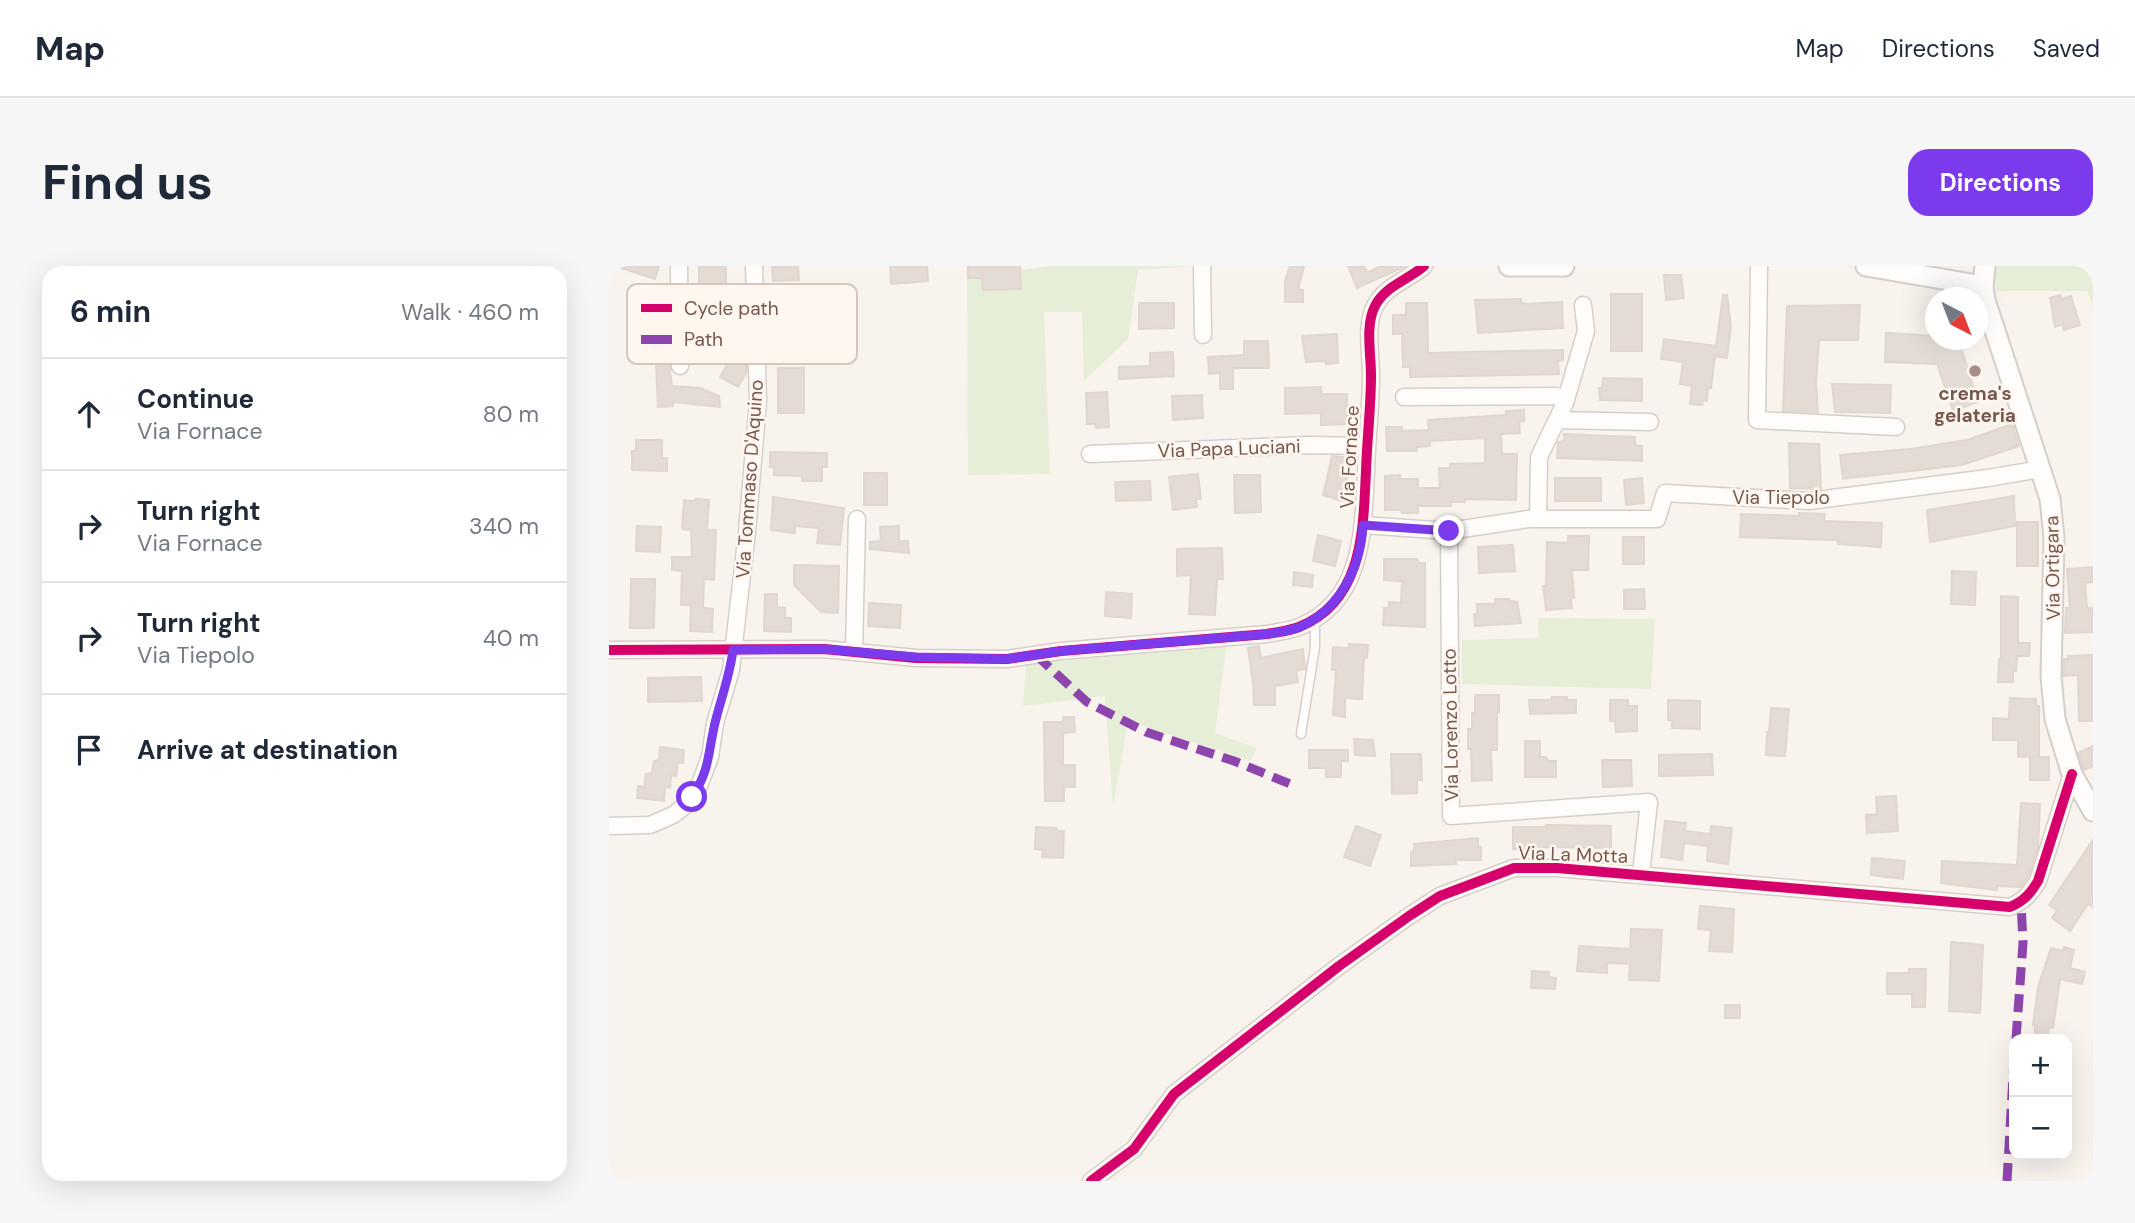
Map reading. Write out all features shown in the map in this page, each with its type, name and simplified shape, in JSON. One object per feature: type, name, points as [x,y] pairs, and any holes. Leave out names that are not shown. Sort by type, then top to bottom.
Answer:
[{"type":"street","points":[[679,266],[679,284]]},
{"type":"street","name":"Via Tommaso D'Aquino","points":[[754,266],[755,284]]},
{"type":"street","points":[[1202,266],[1203,335]]},
{"type":"street","name":"Via Fornace","points":[[609,650],[824,649],[916,657],[1007,659],[1061,651],[1268,634],[1298,628],[1330,607],[1343,591],[1355,566],[1363,525],[1371,376],[1370,323],[1374,307],[1391,288],[1424,266]]},
{"type":"street","points":[[1509,266],[1564,266]]},
{"type":"street","points":[[1759,266],[1757,420],[1896,427]]},
{"type":"street","points":[[1866,266],[1984,276]]},
{"type":"street","name":"Via Ortigara","points":[[1984,276],[1985,300],[2050,499],[2054,537],[2051,676],[2055,719],[2072,774],[2093,811]]},
{"type":"street","points":[[1538,519],[1539,457],[1566,399],[1586,331],[1583,305]]},
{"type":"street","name":"Via Tommaso D'Aquino","points":[[733,650],[758,401],[757,364]]},
{"type":"street","points":[[1404,397],[1556,396],[1566,399]]},
{"type":"street","points":[[1557,420],[1650,422]]},
{"type":"street","name":"Via Papa Luciani","points":[[1090,453],[1293,445],[1367,446]]},
{"type":"street","name":"Via Tiepolo","points":[[1363,525],[1449,531],[1538,519],[1657,519],[1665,494],[1809,501],[1988,478],[2041,468]]},
{"type":"street","points":[[854,652],[857,519]]},
{"type":"street","name":"Via Lorenzo Lotto","points":[[1449,531],[1451,816],[1649,802],[1641,874]]},
{"type":"street","points":[[609,826],[650,825],[673,815],[692,797],[710,757],[715,723],[731,670],[733,650]]},
{"type":"street","name":"Via La Motta","points":[[1091,1181],[1134,1149],[1174,1094],[1339,966],[1440,896],[1514,868],[1557,868],[2010,907],[2030,894],[2038,881],[2072,774]]},
{"type":"lane","points":[[1301,734],[1315,647],[1315,618]]},
{"type":"green space","points":[[1050,266],[1196,266],[1138,270],[1128,339],[1084,381],[1082,312],[1044,312],[1050,474],[968,475],[967,278]]},
{"type":"green space","points":[[1996,266],[2093,266],[2093,305],[2087,291],[1997,291],[1994,276]]},
{"type":"green space","points":[[1538,618],[1655,619],[1651,689],[1462,684],[1462,640],[1538,638]]},
{"type":"green space","points":[[1226,647],[1215,733],[1256,748],[1251,761],[1128,721],[1113,807],[1105,696],[1023,706],[1026,664]]},
{"type":"building","points":[[621,266],[659,266],[655,279]]},
{"type":"building","points":[[699,266],[726,266],[726,284],[699,284]]},
{"type":"building","points":[[772,266],[798,266],[799,280],[773,281]]},
{"type":"building","points":[[890,266],[927,266],[928,281],[891,284]]},
{"type":"building","points":[[968,266],[1020,266],[1021,289],[983,290],[982,278],[968,278]]},
{"type":"building","points":[[1290,266],[1304,266],[1298,290],[1303,290],[1303,302],[1285,302],[1285,282]]},
{"type":"building","points":[[1348,266],[1364,266],[1367,273],[1381,266],[1406,266],[1357,288]]},
{"type":"building","points":[[1664,275],[1681,275],[1684,298],[1666,300]]},
{"type":"building","points":[[1611,294],[1642,294],[1642,351],[1611,351]]},
{"type":"building","points":[[1723,295],[1727,295],[1731,326],[1727,358],[1715,356],[1707,401],[1703,400],[1702,405],[1690,404],[1692,386],[1680,384],[1683,362],[1661,359],[1664,339],[1716,346]]},
{"type":"building","points":[[2060,295],[2061,299],[2071,296],[2080,325],[2064,330],[2063,324],[2055,327],[2050,298]]},
{"type":"building","points":[[1521,299],[1522,304],[1562,302],[1563,328],[1478,333],[1475,300]]},
{"type":"building","points":[[1139,303],[1174,303],[1174,328],[1139,329]]},
{"type":"building","points":[[1406,303],[1427,303],[1428,353],[1563,350],[1563,360],[1558,361],[1559,374],[1410,377],[1410,367],[1403,367],[1402,334],[1393,334],[1393,315],[1406,315]]},
{"type":"building","points":[[1860,305],[1858,340],[1819,340],[1816,383],[1818,412],[1783,411],[1787,306]]},
{"type":"building","points":[[1886,333],[1925,335],[1925,350],[1962,350],[1978,402],[1953,411],[1937,364],[1885,362]]},
{"type":"building","points":[[1337,334],[1338,363],[1306,362],[1302,336]]},
{"type":"building","points":[[1244,341],[1268,341],[1269,368],[1233,368],[1233,389],[1220,389],[1220,373],[1209,374],[1208,357],[1244,355]]},
{"type":"building","points":[[1173,352],[1174,376],[1119,379],[1119,367],[1150,366],[1150,353]]},
{"type":"building","points":[[669,364],[672,386],[700,388],[719,396],[720,407],[673,402],[673,406],[658,407],[656,365]]},
{"type":"building","points":[[747,364],[747,371],[738,387],[720,377],[727,365]]},
{"type":"building","points":[[778,368],[804,368],[804,413],[778,413]]},
{"type":"building","points":[[1603,378],[1642,379],[1642,401],[1600,400],[1599,388],[1602,388]]},
{"type":"building","points":[[1832,384],[1891,385],[1890,413],[1835,412]]},
{"type":"building","points":[[1321,387],[1322,394],[1347,394],[1347,424],[1321,425],[1321,413],[1285,414],[1285,388]]},
{"type":"building","points":[[1107,392],[1109,427],[1096,428],[1095,424],[1087,424],[1086,393]]},
{"type":"building","points":[[1202,395],[1203,418],[1173,420],[1172,396]]},
{"type":"building","points":[[1524,410],[1524,421],[1519,422],[1520,433],[1501,434],[1502,454],[1517,454],[1516,500],[1465,499],[1465,502],[1451,502],[1451,506],[1418,506],[1418,513],[1385,510],[1385,476],[1400,475],[1400,479],[1418,479],[1418,488],[1440,488],[1439,468],[1450,468],[1450,464],[1485,463],[1485,438],[1430,441],[1430,446],[1417,447],[1417,451],[1387,451],[1386,427],[1402,427],[1402,431],[1429,430],[1428,420],[1506,415],[1506,411]]},
{"type":"building","points":[[2012,424],[2019,446],[1962,465],[1843,479],[1840,455],[1910,449],[1967,440]]},
{"type":"building","points":[[1564,434],[1635,437],[1635,445],[1642,446],[1642,461],[1557,458],[1558,442],[1564,441]]},
{"type":"building","points":[[636,440],[662,440],[662,458],[667,458],[667,471],[632,470],[632,451],[636,451]]},
{"type":"building","points":[[1789,443],[1819,444],[1821,489],[1790,488]]},
{"type":"building","points":[[770,452],[827,453],[827,467],[822,467],[822,481],[802,481],[802,476],[774,475],[774,467],[770,467]]},
{"type":"building","points":[[1332,456],[1351,458],[1342,501],[1323,495]]},
{"type":"building","points":[[864,473],[887,473],[887,505],[864,505]]},
{"type":"building","points":[[1198,474],[1201,499],[1196,499],[1197,507],[1173,510],[1169,477]]},
{"type":"building","points":[[1234,475],[1260,475],[1261,512],[1235,513]]},
{"type":"building","points":[[1555,478],[1601,478],[1601,501],[1555,501]]},
{"type":"building","points":[[1642,478],[1644,503],[1626,505],[1624,480]]},
{"type":"building","points":[[1150,481],[1151,500],[1116,501],[1115,482]]},
{"type":"building","points":[[2014,496],[2015,526],[1930,542],[1927,510]]},
{"type":"building","points":[[773,497],[844,508],[840,545],[817,543],[819,528],[795,526],[795,533],[771,530]]},
{"type":"building","points":[[684,500],[709,500],[707,530],[716,530],[714,580],[704,579],[703,608],[713,609],[712,632],[690,631],[691,605],[681,605],[682,571],[672,570],[672,557],[692,557],[691,530],[682,529]]},
{"type":"building","points":[[1799,513],[1825,514],[1824,521],[1882,523],[1881,547],[1838,544],[1838,540],[1740,537],[1741,514],[1799,516]]},
{"type":"building","points":[[2017,522],[2038,522],[2038,566],[2017,566]]},
{"type":"building","points":[[637,526],[661,527],[660,552],[636,551]]},
{"type":"building","points":[[899,526],[899,541],[908,541],[909,553],[870,549],[870,542],[881,541],[880,527]]},
{"type":"building","points":[[1318,535],[1341,541],[1335,566],[1313,561]]},
{"type":"building","points":[[1568,536],[1589,536],[1588,570],[1572,570],[1572,608],[1546,610],[1543,586],[1546,586],[1547,542],[1568,543]]},
{"type":"building","points":[[1623,537],[1644,537],[1644,564],[1623,564]]},
{"type":"building","points":[[1513,545],[1515,571],[1479,573],[1478,547]]},
{"type":"building","points":[[1222,548],[1223,579],[1217,579],[1215,615],[1189,614],[1191,575],[1177,576],[1177,549]]},
{"type":"building","points":[[1384,559],[1417,559],[1419,563],[1425,563],[1425,627],[1383,625],[1384,608],[1389,608],[1389,602],[1401,603],[1402,581],[1384,580]]},
{"type":"building","points":[[794,565],[839,566],[838,613],[821,612],[794,585]]},
{"type":"building","points":[[2093,567],[2093,582],[2085,583],[2087,608],[2093,608],[2093,632],[2065,633],[2066,608],[2070,608],[2067,569]]},
{"type":"building","points":[[1952,571],[1976,572],[1975,605],[1951,604]]},
{"type":"building","points":[[1294,572],[1313,575],[1312,587],[1293,585]]},
{"type":"building","points":[[631,579],[655,579],[654,628],[630,628]]},
{"type":"building","points":[[1644,589],[1645,609],[1624,609],[1624,590]]},
{"type":"building","points":[[1106,592],[1132,594],[1131,618],[1105,616]]},
{"type":"building","points":[[765,594],[777,594],[777,607],[785,608],[785,618],[791,618],[791,632],[764,631]]},
{"type":"building","points":[[2001,596],[2018,597],[2018,643],[2030,643],[2029,656],[2017,656],[2013,682],[1998,682],[2001,659]]},
{"type":"building","points":[[1495,599],[1517,602],[1521,623],[1475,626],[1477,604],[1495,604]]},
{"type":"building","points":[[869,603],[901,605],[900,628],[868,626]]},
{"type":"building","points":[[1349,644],[1368,645],[1367,658],[1364,657],[1362,699],[1345,698],[1345,717],[1333,715],[1336,670],[1332,670],[1333,647],[1349,648]]},
{"type":"building","points":[[1259,646],[1261,658],[1303,649],[1305,669],[1296,671],[1298,682],[1275,686],[1275,705],[1254,705],[1248,648]]},
{"type":"building","points":[[2093,655],[2093,721],[2079,721],[2078,675],[2063,676],[2064,659],[2068,659],[2068,656]]},
{"type":"building","points":[[701,677],[702,701],[648,702],[648,678]]},
{"type":"building","points":[[1475,695],[1499,695],[1497,750],[1491,750],[1492,780],[1472,781],[1468,729],[1472,729]]},
{"type":"building","points":[[1552,697],[1576,700],[1576,713],[1530,714],[1529,700],[1551,700]]},
{"type":"building","points":[[2010,698],[2036,699],[2036,705],[2039,706],[2039,756],[2018,757],[2018,740],[1993,740],[1993,718],[2009,719]]},
{"type":"building","points":[[1610,700],[1628,700],[1628,706],[1637,706],[1637,731],[1616,732],[1615,721],[1610,721]]},
{"type":"building","points":[[1668,700],[1700,701],[1700,729],[1672,728],[1672,720],[1668,720]]},
{"type":"building","points":[[1771,708],[1789,709],[1785,756],[1766,755]]},
{"type":"building","points":[[1063,717],[1074,717],[1075,732],[1063,733],[1063,765],[1075,765],[1075,787],[1064,787],[1064,801],[1045,801],[1044,722],[1063,722]]},
{"type":"building","points":[[1354,739],[1373,740],[1375,756],[1355,755]]},
{"type":"building","points":[[1525,741],[1540,741],[1540,757],[1556,761],[1556,777],[1525,777]]},
{"type":"building","points":[[2093,746],[2093,766],[2084,770],[2078,753]]},
{"type":"building","points":[[660,747],[684,750],[683,763],[678,762],[676,776],[671,775],[670,788],[665,787],[664,801],[637,798],[638,786],[644,787],[646,774],[652,773],[654,761],[659,760]]},
{"type":"building","points":[[1309,750],[1348,750],[1348,761],[1341,761],[1341,777],[1326,777],[1326,768],[1309,768]]},
{"type":"building","points":[[1391,754],[1421,754],[1422,780],[1417,780],[1417,793],[1392,794]]},
{"type":"building","points":[[1712,754],[1713,775],[1659,776],[1659,755]]},
{"type":"building","points":[[2030,757],[2049,757],[2049,780],[2030,780]]},
{"type":"building","points":[[1602,760],[1631,760],[1632,786],[1603,787]]},
{"type":"building","points":[[1896,796],[1898,831],[1867,833],[1866,815],[1877,814],[1876,797]]},
{"type":"building","points":[[2021,803],[2040,804],[2038,847],[2028,877],[2021,887],[1997,886],[1997,890],[1941,883],[1942,861],[2017,865]]},
{"type":"building","points":[[1665,821],[1686,823],[1685,831],[1710,834],[1711,826],[1732,828],[1728,864],[1707,861],[1708,846],[1684,843],[1682,860],[1661,857]]},
{"type":"building","points":[[1356,826],[1381,835],[1370,866],[1344,857]]},
{"type":"building","points":[[1611,826],[1611,848],[1513,849],[1513,827]]},
{"type":"building","points":[[1036,827],[1064,831],[1063,858],[1042,857],[1043,850],[1035,849]]},
{"type":"building","points":[[1478,838],[1481,860],[1456,860],[1456,864],[1411,866],[1414,844]]},
{"type":"building","points":[[2093,840],[2093,907],[2088,904],[2070,931],[2052,918],[2057,910],[2049,905]]},
{"type":"building","points":[[1872,858],[1905,861],[1903,879],[1871,875]]},
{"type":"building","points":[[1700,906],[1734,909],[1732,952],[1709,951],[1711,930],[1698,929]]},
{"type":"building","points":[[1631,929],[1662,930],[1659,981],[1629,980],[1630,964],[1607,963],[1607,973],[1577,971],[1579,946],[1630,949]]},
{"type":"building","points":[[1951,942],[1983,945],[1980,1013],[1949,1011]]},
{"type":"building","points":[[2064,947],[2074,950],[2070,968],[2085,972],[2082,984],[2060,979],[2053,1028],[2049,1027],[2048,1034],[2035,1034],[2033,1025],[2038,987],[2051,948],[2063,951]]},
{"type":"building","points":[[1909,969],[1926,969],[1925,1007],[1912,1007],[1912,994],[1887,994],[1887,973],[1909,973]]},
{"type":"building","points":[[1532,971],[1549,972],[1549,977],[1556,978],[1555,989],[1531,988]]},
{"type":"building","points":[[1725,1005],[1740,1005],[1740,1018],[1725,1018]]},
{"type":"marked path","points":[[1036,655],[1087,702],[1146,732],[1234,761],[1295,786]]},
{"type":"marked path","points":[[2016,1034],[2023,943],[2021,902]]},
{"type":"marked path","points":[[2007,1181],[2012,1097]]},
{"type":"cycle path","points":[[609,650],[824,649],[916,658],[1007,659],[1061,651],[1267,634],[1299,627],[1320,615],[1336,600],[1348,582],[1356,561],[1365,493],[1371,387],[1369,331],[1372,314],[1385,293],[1424,266]]},
{"type":"cycle path","points":[[1091,1181],[1134,1149],[1174,1094],[1339,966],[1440,896],[1514,868],[1557,868],[2010,907],[2026,897],[2038,881],[2072,774]]},
{"type":"place","name":"crema's gelateria","points":[[1975,371]]},
{"type":"route","points":[[692,797],[710,757],[715,723],[731,670],[733,650],[824,649],[916,657],[1007,659],[1061,651],[1268,634],[1298,628],[1330,607],[1343,591],[1355,566],[1363,537],[1363,525],[1449,531]]}]
